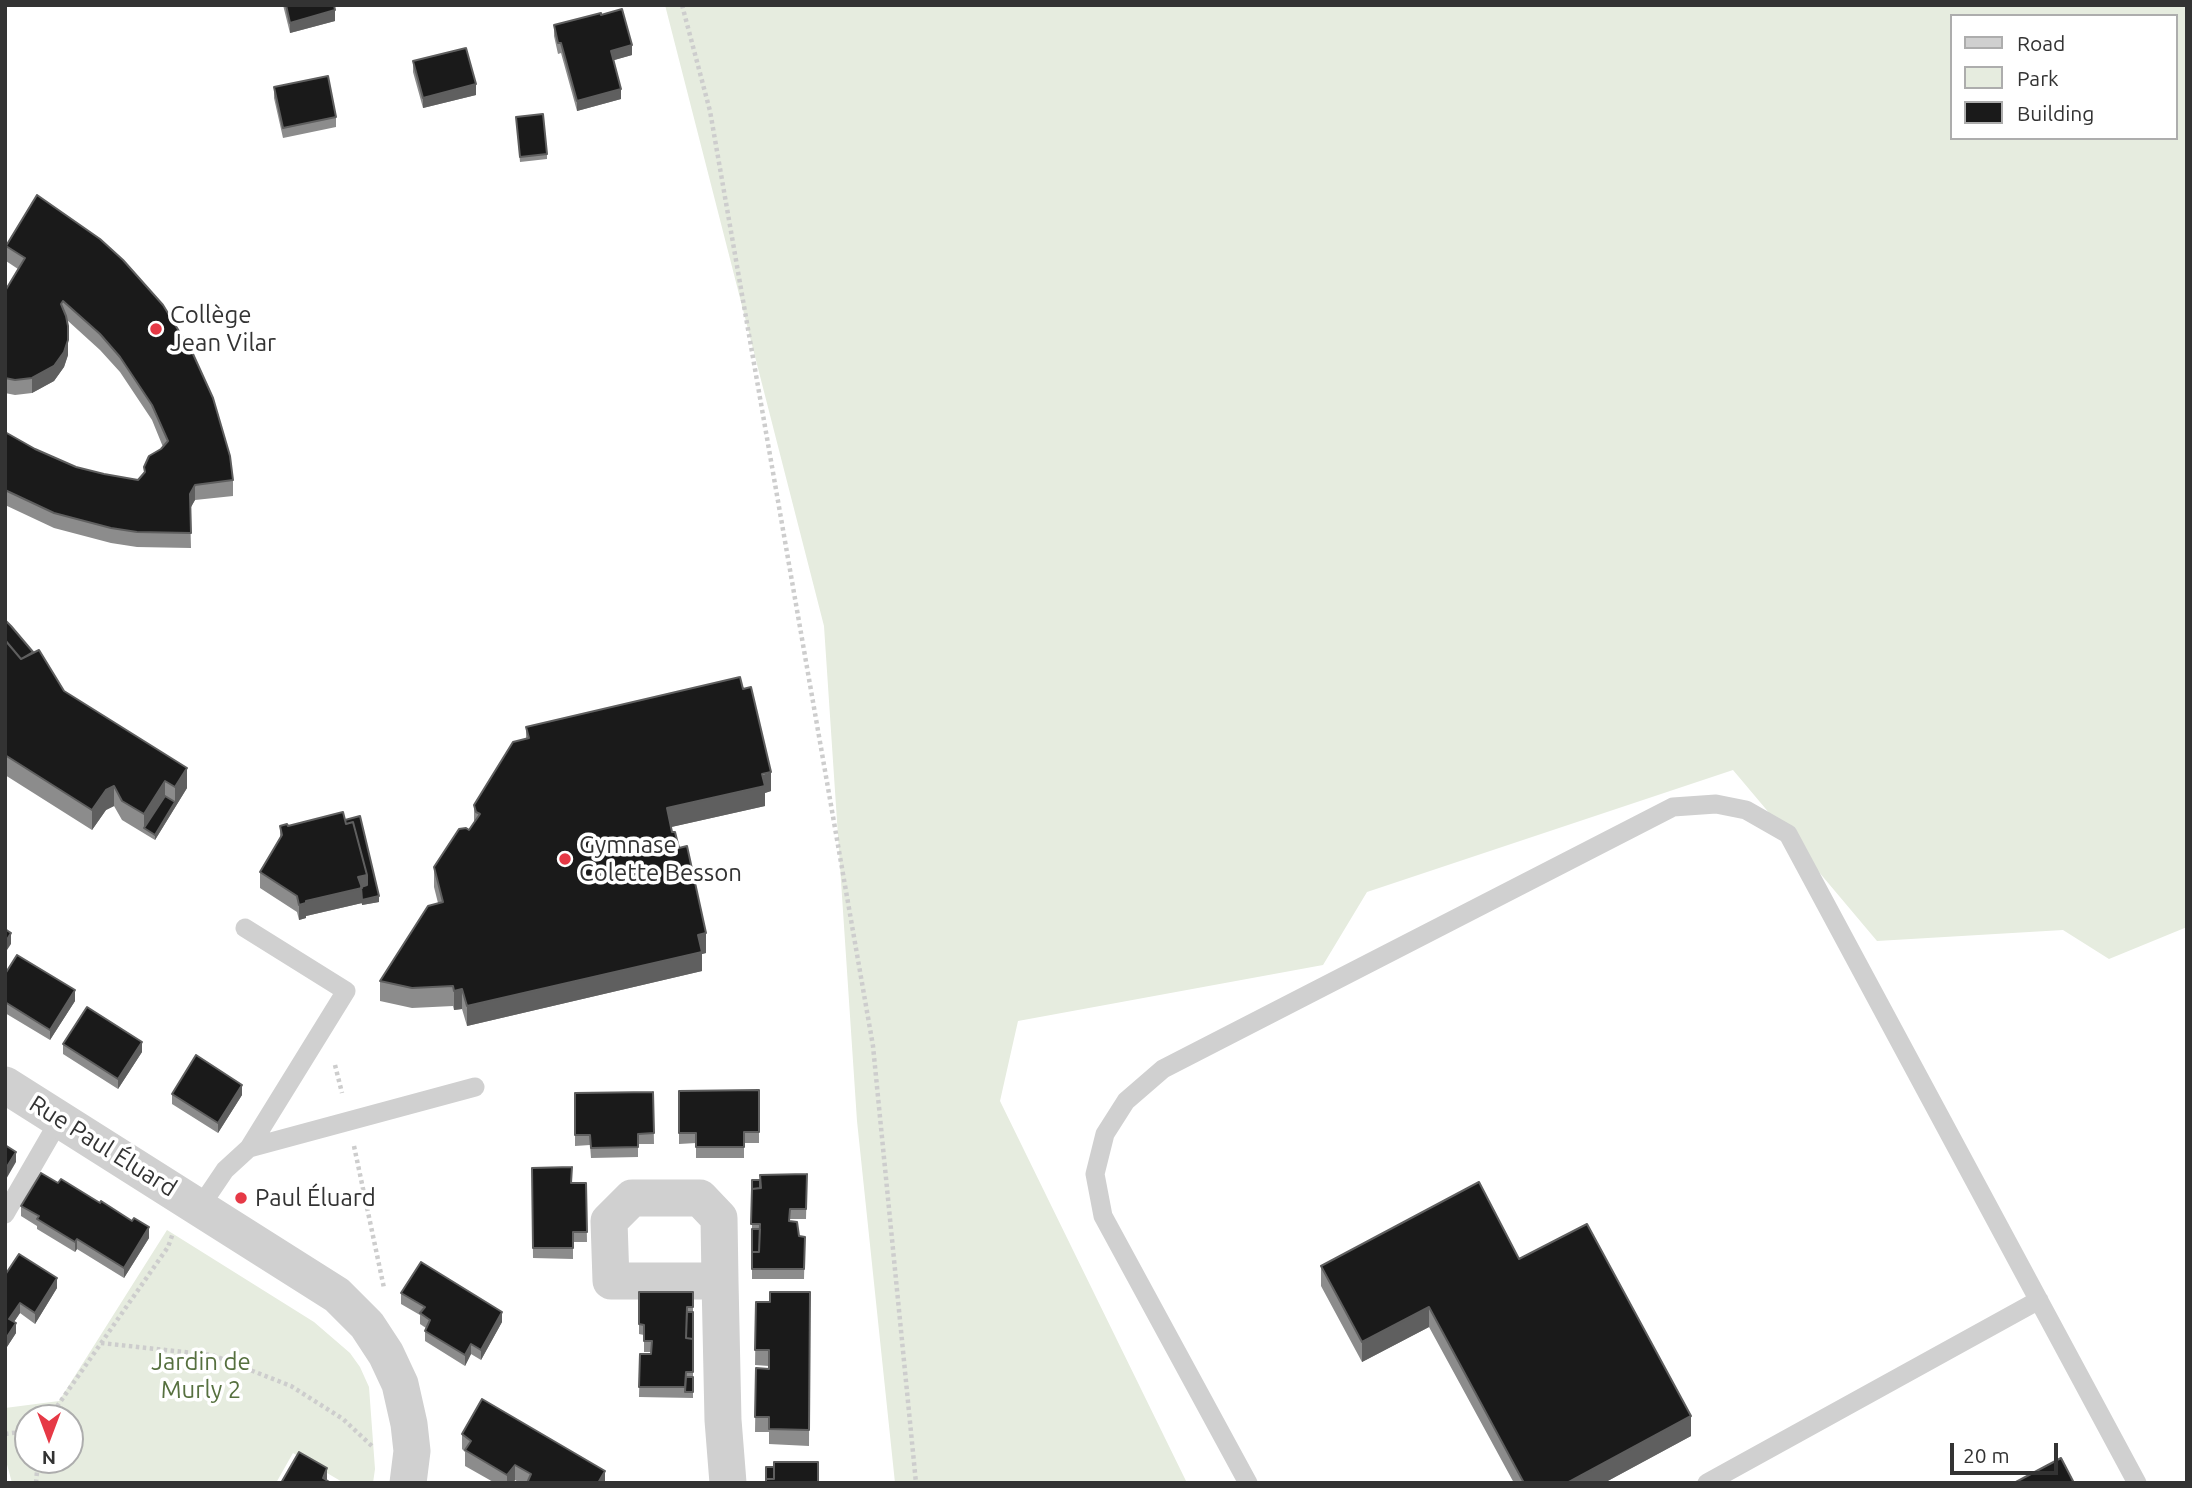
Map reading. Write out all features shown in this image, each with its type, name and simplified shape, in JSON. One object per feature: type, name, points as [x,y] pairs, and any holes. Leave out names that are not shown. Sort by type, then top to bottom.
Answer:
[{"type":"street","name":"Rue Paul Éluard","points":[[5,1085],[337,1295],[367,1325],[386,1354],[400,1384],[412,1451],[409,1482]]},
{"type":"street","points":[[720,1281],[723,1420],[728,1483]]},
{"type":"lane","points":[[1248,1483],[1102,1216],[1096,1174],[1105,1134],[1126,1101],[1163,1069],[1673,807],[1716,803],[1746,810],[1788,834],[2137,1483]]},
{"type":"lane","points":[[192,1202],[249,1148],[346,991],[245,928]]},
{"type":"lane","points":[[249,1148],[475,1087]]},
{"type":"lane","points":[[5,1214],[60,1119]]},
{"type":"lane","points":[[1707,1483],[2039,1300]]},
{"type":"path","points":[[682,5],[710,111],[873,1046],[916,1483]]},
{"type":"path","points":[[325,1024],[386,1298]]},
{"type":"path","points":[[59,1404],[168,1247],[192,1202]]},
{"type":"path","points":[[101,1343],[212,1356],[291,1386],[343,1419],[409,1482]]},
{"type":"green space","points":[[665,5],[2187,5],[2187,927],[2109,959],[2063,930],[1877,941],[1733,770],[1367,892],[1323,965],[1018,1021],[1000,1101],[1187,1483],[895,1483],[857,1121],[824,626]]},
{"type":"green space","name":"Jardin de Murly 2","points":[[167,1230],[314,1322],[350,1353],[369,1387],[375,1469],[373,1483],[344,1483],[293,1453],[276,1483],[12,1483],[5,1457],[5,1408],[14,1407],[14,1474],[84,1474],[84,1404],[36,1404],[59,1401]]},
{"type":"building","points":[[286,5],[334,5],[335,10],[290,23]]},
{"type":"building","points":[[622,9],[632,45],[611,51],[621,89],[577,101],[554,25]]},
{"type":"building","points":[[466,48],[476,84],[423,98],[413,61]]},
{"type":"building","points":[[328,76],[336,117],[283,128],[274,87]]},
{"type":"building","points":[[543,114],[547,154],[520,157],[516,117]]},
{"type":"building","points":[[37,195],[100,239],[123,260],[163,305],[193,354],[213,398],[230,456],[233,480],[195,485],[190,494],[191,533],[137,532],[111,528],[54,513],[5,490],[5,432],[76,467],[138,480],[145,472],[144,467],[149,456],[168,441],[152,405],[120,357],[100,334],[63,301],[61,304],[68,326],[68,340],[64,352],[54,366],[32,378],[5,378],[5,291],[25,258],[6,246]]},
{"type":"building","points":[[5,620],[33,652],[21,659],[5,640]]},
{"type":"building","points":[[5,640],[21,659],[39,650],[64,691],[187,768],[175,787],[165,781],[144,814],[122,801],[114,786],[106,790],[92,810],[5,755]]},
{"type":"building","name":"Gymnase Colette Besson","points":[[740,677],[743,689],[751,687],[771,772],[762,774],[765,786],[667,808],[672,832],[675,832],[679,848],[687,846],[706,933],[698,935],[702,952],[467,1006],[462,989],[454,991],[453,986],[412,988],[380,981],[428,906],[443,902],[434,867],[459,829],[469,830],[480,814],[476,812],[474,805],[513,742],[529,738],[526,727]]},
{"type":"building","points":[[165,796],[175,802],[155,835],[144,828]]},
{"type":"building","points":[[343,812],[346,824],[353,822],[367,875],[358,877],[362,888],[299,905],[297,896],[260,872],[282,835],[280,826]]},
{"type":"building","points":[[360,816],[379,896],[362,900],[361,887],[367,885],[367,875],[353,822],[346,824],[345,820]]},
{"type":"building","points":[[5,929],[11,933],[5,943]]},
{"type":"building","points":[[17,955],[75,990],[50,1030],[5,1002],[5,974]]},
{"type":"building","points":[[87,1007],[142,1042],[118,1079],[63,1044]]},
{"type":"building","points":[[196,1055],[242,1085],[218,1123],[172,1094]]},
{"type":"building","points":[[759,1090],[759,1132],[744,1132],[744,1147],[696,1147],[696,1133],[679,1133],[679,1091]]},
{"type":"building","points":[[653,1092],[654,1133],[638,1134],[638,1147],[591,1148],[590,1135],[575,1135],[575,1093]]},
{"type":"building","points":[[5,1145],[16,1152],[5,1170]]},
{"type":"building","points":[[572,1167],[571,1183],[586,1183],[587,1232],[573,1232],[573,1248],[533,1248],[532,1168]]},
{"type":"building","points":[[41,1173],[58,1183],[61,1179],[132,1221],[134,1218],[149,1227],[124,1268],[77,1239],[75,1242],[21,1206]]},
{"type":"building","points":[[807,1174],[806,1209],[790,1209],[789,1221],[797,1222],[799,1236],[805,1237],[804,1269],[752,1269],[752,1252],[759,1252],[760,1224],[751,1224],[752,1189],[761,1188],[760,1175]]},
{"type":"building","points":[[752,1180],[760,1180],[760,1188],[752,1189]]},
{"type":"building","points":[[1479,1182],[1519,1259],[1587,1224],[1691,1416],[1567,1483],[1524,1483],[1429,1307],[1362,1342],[1321,1266]]},
{"type":"building","points":[[752,1229],[760,1229],[759,1252],[752,1252]]},
{"type":"building","points":[[19,1254],[57,1278],[35,1313],[20,1303],[9,1319],[16,1323],[5,1340],[5,1275]]},
{"type":"building","points":[[421,1262],[502,1312],[481,1350],[471,1344],[465,1355],[425,1331],[430,1320],[420,1313],[425,1307],[401,1293]]},
{"type":"building","points":[[639,1292],[693,1292],[693,1307],[687,1307],[686,1338],[693,1339],[693,1372],[686,1372],[685,1387],[639,1387],[640,1354],[651,1354],[652,1341],[644,1341],[644,1325],[639,1324]]},
{"type":"building","points":[[770,1292],[810,1292],[809,1430],[769,1429],[769,1417],[755,1417],[756,1368],[769,1369],[769,1350],[755,1350],[756,1302],[770,1302]]},
{"type":"building","points":[[687,1312],[693,1312],[693,1339],[686,1338]]},
{"type":"building","points":[[686,1377],[693,1377],[693,1392],[685,1392]]},
{"type":"building","points":[[482,1399],[605,1471],[598,1483],[527,1483],[531,1474],[515,1465],[507,1475],[465,1450],[471,1441],[462,1434]]},
{"type":"building","points":[[299,1452],[327,1468],[323,1478],[331,1483],[281,1483]]},
{"type":"building","points":[[2061,1458],[2074,1483],[2014,1483]]},
{"type":"building","points":[[774,1462],[818,1462],[818,1483],[766,1483],[766,1479],[774,1479]]},
{"type":"building","points":[[766,1467],[774,1467],[774,1479],[766,1479]]},
{"type":"place","name":"Collège Jean Vilar","points":[[156,329]]},
{"type":"place","name":"Gymnase Colette Besson","points":[[565,859]]},
{"type":"place","name":"Paul Éluard","points":[[241,1198]]}]
